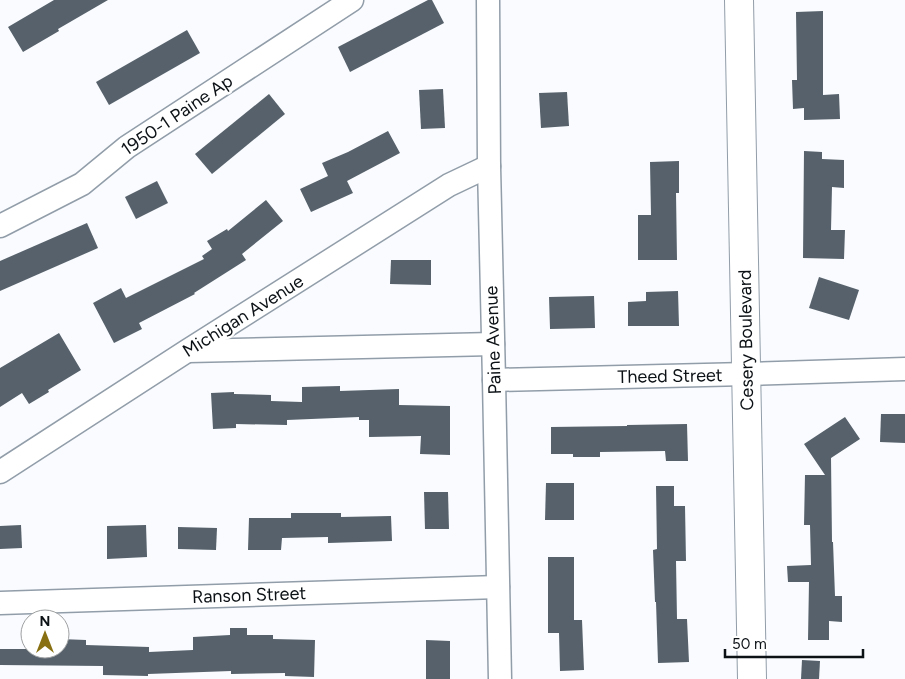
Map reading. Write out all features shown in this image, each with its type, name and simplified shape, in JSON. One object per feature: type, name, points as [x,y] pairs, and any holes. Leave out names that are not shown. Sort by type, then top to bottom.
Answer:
[{"type":"main road","name":"Cesery Boulevard","points":[[739,0],[752,679]]},
{"type":"street","name":"1950-1 Paine Ap","points":[[0,226],[82,184],[127,147],[352,0]]},
{"type":"street","name":"Paine Avenue","points":[[488,0],[489,166],[500,679]]},
{"type":"street","name":"Michigan Avenue","points":[[0,472],[449,185],[489,166]]},
{"type":"street","points":[[187,351],[493,344]]},
{"type":"street","name":"Theed Street","points":[[494,380],[905,369]]},
{"type":"street","name":"Ranson Street","points":[[0,603],[498,587]]},
{"type":"building","points":[[54,0],[108,0],[23,52],[8,27]]},
{"type":"building","points":[[428,0],[432,0],[444,23],[350,72],[338,47]]},
{"type":"building","points":[[823,11],[823,95],[839,94],[840,119],[804,120],[804,108],[793,109],[792,80],[797,80],[796,12]]},
{"type":"building","points":[[187,30],[200,53],[109,105],[96,82]]},
{"type":"building","points":[[443,89],[445,128],[421,129],[419,90]]},
{"type":"building","points":[[567,92],[569,126],[541,128],[539,93]]},
{"type":"building","points":[[269,94],[285,114],[212,174],[195,154]]},
{"type":"building","points":[[388,131],[400,153],[347,181],[353,193],[311,212],[300,189],[328,176],[322,163]]},
{"type":"building","points":[[804,151],[822,152],[822,159],[844,160],[844,188],[832,187],[831,230],[845,230],[844,259],[803,258]]},
{"type":"building","points":[[679,161],[679,193],[676,193],[677,260],[638,260],[638,215],[651,215],[650,162]]},
{"type":"building","points":[[157,181],[168,203],[136,219],[125,197]]},
{"type":"building","points":[[266,200],[283,221],[242,254],[246,260],[195,294],[139,323],[142,329],[114,343],[93,303],[121,288],[126,298],[204,259],[202,256],[212,249],[207,241],[227,229],[228,231]]},
{"type":"building","points":[[87,223],[98,248],[0,291],[0,261]]},
{"type":"building","points":[[391,260],[431,260],[431,285],[390,284]]},
{"type":"building","points":[[819,277],[859,290],[849,320],[809,308]]},
{"type":"building","points":[[678,291],[679,326],[628,326],[628,302],[646,301],[646,292]]},
{"type":"building","points":[[594,296],[595,328],[550,329],[549,297]]},
{"type":"building","points":[[59,333],[81,370],[29,404],[22,393],[0,407],[0,368]]},
{"type":"building","points":[[340,386],[340,391],[399,389],[399,405],[450,406],[450,455],[420,454],[421,436],[369,437],[369,420],[359,420],[359,417],[287,420],[287,425],[236,424],[236,428],[213,429],[211,393],[234,392],[234,394],[271,395],[271,401],[302,402],[302,387]]},
{"type":"building","points":[[881,414],[905,414],[905,443],[880,442]]},
{"type":"building","points":[[845,417],[860,439],[831,458],[835,596],[842,596],[842,622],[829,621],[829,640],[808,640],[809,582],[788,582],[787,566],[811,565],[810,525],[804,525],[805,475],[825,475],[804,444]]},
{"type":"building","points":[[687,424],[688,461],[666,461],[665,451],[600,452],[600,457],[573,457],[573,454],[551,454],[551,427]]},
{"type":"building","points":[[546,483],[574,483],[574,520],[545,520]]},
{"type":"building","points":[[656,486],[674,486],[674,506],[685,506],[686,561],[676,561],[677,619],[687,619],[689,662],[658,663],[653,550],[657,549]]},
{"type":"building","points":[[424,492],[448,492],[449,529],[425,529]]},
{"type":"building","points":[[291,513],[341,513],[341,517],[391,516],[392,541],[328,543],[328,537],[282,538],[281,550],[248,550],[249,518],[291,518]]},
{"type":"building","points":[[21,525],[22,548],[0,549],[0,526]]},
{"type":"building","points":[[146,525],[147,557],[107,559],[107,526]]},
{"type":"building","points":[[178,527],[217,528],[216,550],[178,549]]},
{"type":"building","points":[[548,557],[574,557],[574,620],[582,620],[584,670],[560,671],[559,633],[548,633]]},
{"type":"building","points":[[230,628],[247,628],[247,635],[273,635],[273,639],[315,640],[314,677],[285,676],[285,673],[231,674],[231,671],[148,674],[148,676],[103,675],[103,666],[0,665],[0,649],[20,649],[20,659],[70,659],[70,639],[86,640],[86,645],[149,647],[149,652],[193,650],[193,637],[230,635]]},
{"type":"building","points":[[426,640],[450,641],[450,679],[426,679]]},
{"type":"building","points":[[802,660],[820,661],[819,679],[801,679]]}]
